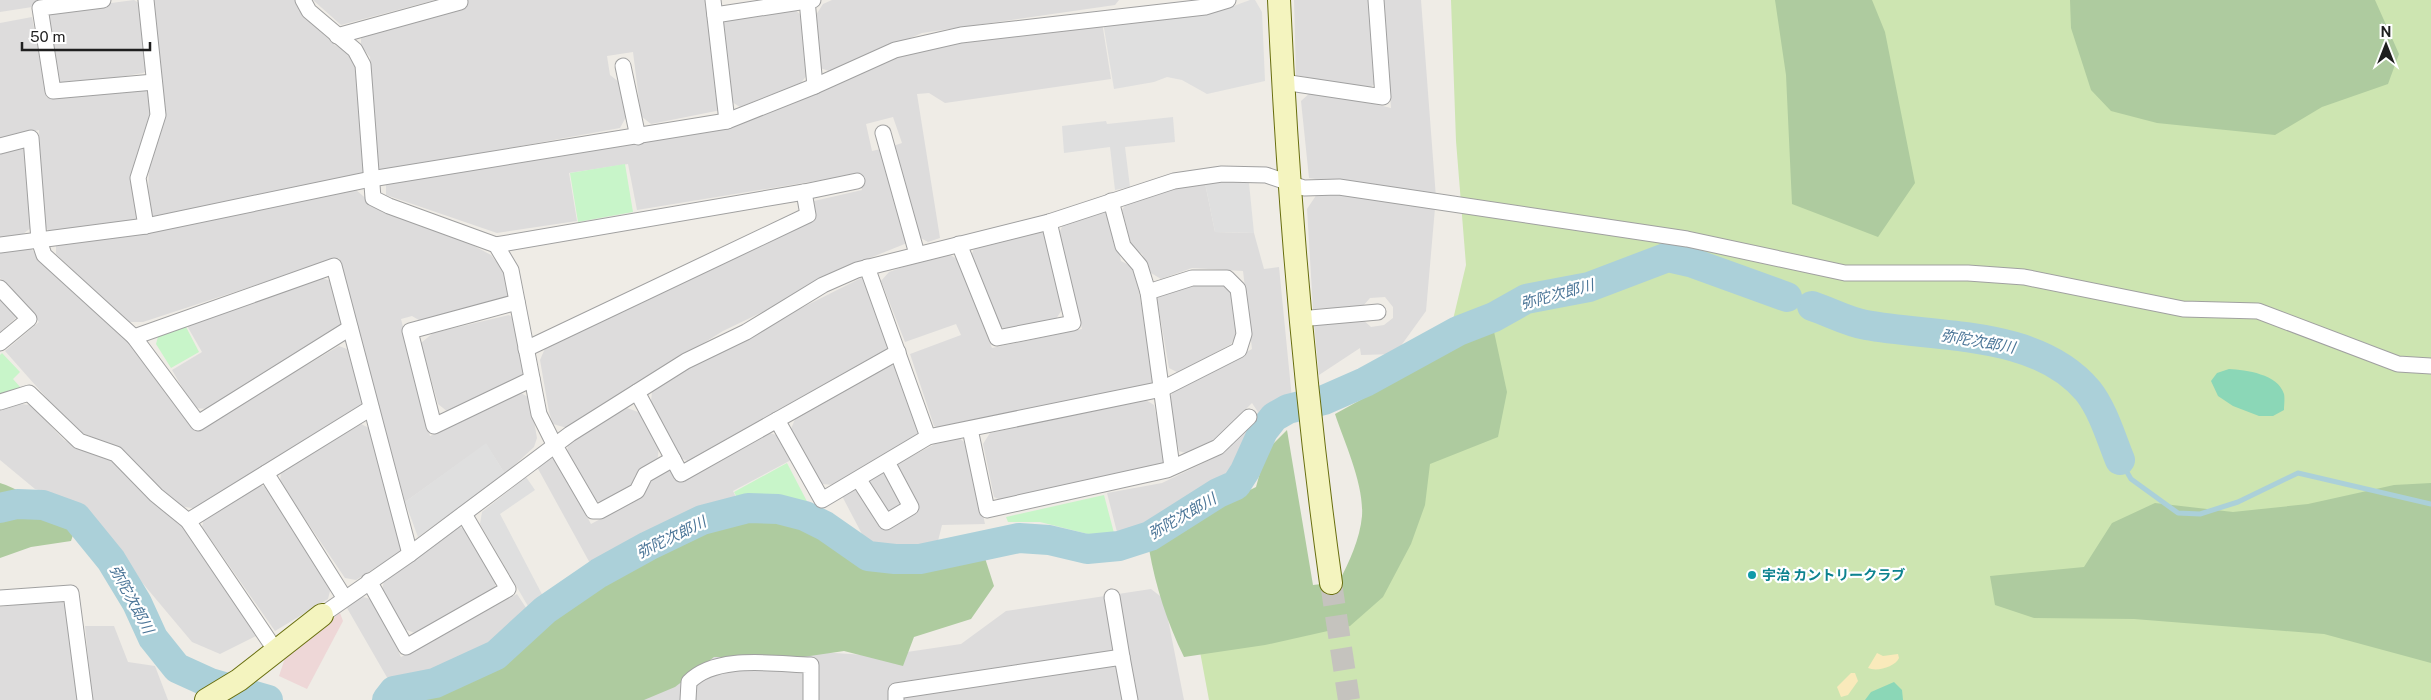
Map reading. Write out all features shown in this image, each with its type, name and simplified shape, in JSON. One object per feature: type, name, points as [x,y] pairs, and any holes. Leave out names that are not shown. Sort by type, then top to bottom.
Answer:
[{"type":"street","points":[[103,0],[40,8],[53,92],[154,82]]},
{"type":"street","points":[[146,0],[158,115],[138,178],[146,226]]},
{"type":"street","points":[[304,0],[309,11],[336,36],[355,50],[363,65],[373,198],[389,206],[496,245],[804,192],[856,180]]},
{"type":"street","points":[[714,0],[727,121]]},
{"type":"street","points":[[0,245],[146,226],[371,179],[727,121],[815,86],[895,50],[960,34],[1131,7],[1206,7],[1228,0]]},
{"type":"street","points":[[1279,0],[1288,182],[1299,319],[1311,433],[1331,583]]},
{"type":"street","points":[[1283,82],[1384,97],[1376,0]]},
{"type":"street","points":[[715,15],[809,1],[815,86]]},
{"type":"street","points":[[336,36],[460,2]]},
{"type":"street","points":[[624,66],[638,137]]},
{"type":"street","points":[[883,134],[917,254]]},
{"type":"street","points":[[0,146],[31,138],[39,240],[44,255],[134,337],[198,423],[350,328]]},
{"type":"street","points":[[206,700],[259,665],[344,597],[410,554],[554,444],[686,361],[746,332],[823,285],[867,267],[1050,222],[1174,181],[1222,174],[1266,175],[1304,188],[1339,187],[1687,239],[1846,273],[1968,273],[2024,277],[2182,309],[2258,311],[2398,364],[2431,366]]},
{"type":"street","points":[[526,349],[808,216],[804,192]]},
{"type":"street","points":[[1111,201],[1124,246],[1140,266],[1148,292],[1162,389],[1162,407],[1172,467]]},
{"type":"street","points":[[959,244],[997,338],[1073,323],[1050,222]]},
{"type":"street","points":[[496,245],[511,270],[539,414],[593,511],[600,511],[637,491],[645,475],[673,459]]},
{"type":"street","points":[[134,337],[334,266],[410,554]]},
{"type":"street","points":[[867,267],[928,437]]},
{"type":"street","points":[[777,420],[822,500],[859,480],[928,437],[1162,389],[1239,350],[1244,334],[1238,289],[1227,278],[1192,278],[1148,292]]},
{"type":"street","points":[[0,288],[29,319],[0,344]]},
{"type":"street","points":[[517,302],[410,331],[434,426],[532,379]]},
{"type":"street","points":[[1299,319],[1378,312]]},
{"type":"street","points":[[637,392],[681,474],[898,352]]},
{"type":"street","points":[[0,402],[29,393],[79,442],[116,454],[156,495],[188,521],[276,651]]},
{"type":"street","points":[[188,521],[371,408]]},
{"type":"street","points":[[970,429],[986,510],[1167,470],[1218,447],[1249,417]]},
{"type":"street","points":[[859,480],[886,522],[911,507],[887,462]]},
{"type":"street","points":[[266,473],[344,597]]},
{"type":"street","points":[[369,581],[406,647],[508,590],[464,514]]},
{"type":"street","points":[[0,598],[71,592],[85,700]]},
{"type":"street","points":[[1112,597],[1130,700]]},
{"type":"street","points":[[896,700],[896,691],[1122,657]]},
{"type":"street","points":[[688,700],[689,682],[696,675],[711,667],[725,664],[810,665],[811,700]]},
{"type":"shaded area","points":[[0,0],[49,0],[34,2],[32,7],[0,12]]},
{"type":"shaded area","points":[[134,0],[142,5],[149,69],[143,73],[79,84],[58,83],[45,17],[51,11]]},
{"type":"shaded area","points":[[153,0],[297,0],[305,17],[335,45],[354,55],[360,76],[364,175],[153,218],[148,206],[149,160],[163,117]]},
{"type":"shaded area","points":[[313,0],[435,0],[341,25]]},
{"type":"shaded area","points":[[462,0],[708,0],[721,110],[651,124],[641,116],[633,52],[607,56],[610,75],[619,82],[626,117],[620,128],[377,172],[370,57],[361,46],[361,36]]},
{"type":"shaded area","points":[[832,0],[1119,0],[1115,5],[922,33],[832,72],[820,68],[816,15],[823,4]]},
{"type":"shaded area","points":[[1255,0],[1262,12],[1265,81],[1207,94],[1182,80],[1167,77],[1154,82],[1114,89],[1103,22],[1220,11]]},
{"type":"shaded area","points":[[1294,0],[1370,0],[1376,83],[1368,89],[1296,75]]},
{"type":"shaded area","points":[[1383,0],[1421,0],[1436,198],[1309,178],[1301,101],[1310,93],[1328,93],[1391,108]]},
{"type":"shaded area","points":[[794,9],[802,16],[808,74],[800,84],[740,107],[732,102],[720,25],[727,17]]},
{"type":"shaded area","points":[[32,17],[47,98],[147,82],[153,115],[139,217],[132,223],[49,232],[43,222],[39,130],[0,139],[0,23]]},
{"type":"shaded area","points":[[1102,22],[1111,79],[945,103],[929,93],[917,94],[940,238],[928,242],[919,237],[893,146],[902,143],[893,117],[866,124],[872,151],[881,149],[907,243],[828,275],[773,307],[723,331],[567,428],[553,424],[549,412],[540,360],[546,346],[816,219],[814,201],[862,190],[858,174],[637,210],[628,164],[569,173],[577,221],[497,233],[386,195],[386,184],[733,125],[889,59],[964,37]]},
{"type":"shaded area","points":[[1173,117],[1175,142],[1125,147],[1130,187],[1115,190],[1110,147],[1064,153],[1062,126],[1106,121],[1107,124]]},
{"type":"shaded area","points":[[24,147],[32,227],[23,234],[0,237],[0,154]]},
{"type":"shaded area","points":[[1232,181],[1249,183],[1254,233],[1215,232],[1205,183]]},
{"type":"shaded area","points":[[1205,183],[1215,232],[1254,233],[1264,269],[1279,267],[1292,399],[1259,420],[1250,465],[1235,484],[1187,504],[1162,518],[1117,532],[1107,493],[1162,483],[1220,455],[1258,412],[1252,403],[1217,438],[1189,454],[1179,451],[1169,400],[1173,391],[1252,349],[1243,271],[1192,268],[1161,279],[1151,273],[1142,254],[1132,248],[1122,210],[1126,204],[1167,190]]},
{"type":"shaded area","points":[[1324,188],[1435,208],[1426,311],[1395,354],[1361,355],[1360,348],[1319,375],[1314,324],[1362,319],[1371,327],[1384,325],[1393,318],[1393,307],[1385,297],[1370,298],[1362,307],[1313,309],[1307,209],[1317,194]]},
{"type":"shaded area","points":[[356,190],[382,212],[465,241],[491,255],[503,270],[511,301],[424,323],[412,316],[401,319],[430,436],[519,392],[530,398],[537,438],[534,447],[505,474],[486,444],[405,502],[339,258],[143,322],[127,322],[56,254],[56,244],[157,228]]},
{"type":"shaded area","points":[[1104,208],[1111,212],[1121,261],[1135,268],[1154,379],[1150,386],[944,430],[934,426],[910,354],[961,335],[956,324],[905,342],[881,281],[889,272],[945,252],[957,259],[992,348],[1082,329],[1058,235],[1066,219]]},
{"type":"shaded area","points":[[1041,229],[1048,235],[1063,308],[1056,319],[1006,330],[997,324],[971,256],[976,244]]},
{"type":"shaded area","points":[[29,247],[148,360],[197,430],[339,346],[347,349],[364,407],[198,509],[179,506],[121,449],[75,430],[5,351],[39,322],[0,278],[0,249]]},
{"type":"shaded area","points":[[317,277],[332,281],[344,326],[208,409],[194,408],[172,370],[202,352],[186,324]]},
{"type":"shaded area","points":[[861,278],[870,282],[889,341],[888,350],[690,462],[680,458],[651,402],[652,391],[704,357]]},
{"type":"shaded area","points":[[1190,282],[1224,283],[1232,293],[1238,333],[1231,344],[1179,373],[1169,368],[1157,299],[1162,290]]},
{"type":"shaded area","points":[[0,299],[18,316],[0,332]]},
{"type":"shaded area","points":[[509,315],[513,318],[526,374],[448,412],[438,404],[421,343],[433,333]]},
{"type":"shaded area","points":[[890,364],[901,370],[924,429],[919,436],[834,485],[821,484],[791,429],[795,419]]},
{"type":"shaded area","points":[[1144,399],[1154,405],[1166,460],[1160,466],[1007,503],[994,497],[983,444],[990,433]]},
{"type":"shaded area","points":[[20,404],[31,405],[64,440],[121,465],[156,505],[182,523],[260,634],[220,654],[192,642],[103,536],[69,499],[35,489],[0,460],[0,408]]},
{"type":"shaded area","points":[[627,408],[641,413],[659,448],[657,463],[635,475],[632,487],[604,502],[594,501],[567,453],[568,443]]},
{"type":"shaded area","points":[[361,424],[371,429],[401,543],[400,552],[356,580],[345,578],[280,482],[281,471]]},
{"type":"shaded area","points":[[767,432],[779,436],[791,460],[733,491],[739,503],[700,515],[619,549],[591,565],[537,467],[548,457],[555,459],[591,524],[640,498],[649,479],[671,468],[679,481]]},
{"type":"shaded area","points":[[959,438],[968,445],[985,524],[942,525],[936,549],[872,553],[842,496],[861,485],[883,527],[917,508],[893,466],[935,444]]},
{"type":"shaded area","points":[[486,443],[505,474],[418,537],[405,502]]},
{"type":"shaded area","points":[[885,472],[906,504],[886,516],[867,482]]},
{"type":"shaded area","points":[[526,477],[535,490],[500,514],[545,600],[532,613],[480,524],[482,512]]},
{"type":"shaded area","points":[[260,485],[268,488],[331,587],[328,599],[275,631],[202,527],[204,518]]},
{"type":"shaded area","points":[[455,525],[467,530],[496,580],[495,590],[415,633],[404,629],[382,590],[385,576]]},
{"type":"shaded area","points":[[1151,589],[1164,599],[1184,700],[568,700],[705,654],[805,651],[880,656],[961,644],[1006,611]]},
{"type":"shaded area","points":[[517,594],[532,617],[497,642],[392,686],[347,608],[359,596],[375,600],[401,657]]},
{"type":"shaded area","points":[[60,599],[67,607],[78,700],[0,700],[0,607]]},
{"type":"shaded area","points":[[340,613],[343,621],[307,689],[279,676],[286,655]]},
{"type":"shaded area","points":[[85,626],[114,626],[128,662],[155,666],[168,700],[92,700]]},
{"type":"green space","points":[[1451,0],[2431,0],[2431,700],[1209,700],[1198,641],[1351,610],[1436,391],[1466,265],[1456,141]]},
{"type":"green space","points":[[1775,0],[1872,0],[1885,32],[1915,183],[1878,237],[1792,204],[1786,75]]},
{"type":"green space","points":[[2070,0],[2375,0],[2399,54],[2388,84],[2322,107],[2275,135],[2157,123],[2111,111],[2091,90],[2071,28]]},
{"type":"green space","points":[[625,164],[633,212],[578,222],[570,173]]},
{"type":"green space","points":[[184,323],[199,352],[171,368],[156,344],[159,333]]},
{"type":"green space","points":[[1493,327],[1507,392],[1498,437],[1430,464],[1425,505],[1411,544],[1383,597],[1350,626],[1265,645],[1184,657],[1172,631],[1163,604],[1149,549],[1212,509],[1256,487],[1266,451],[1287,430],[1313,585],[1339,582],[1359,533],[1362,504],[1353,464],[1335,414]]},
{"type":"green space","points":[[2,353],[20,372],[13,379],[22,389],[0,395],[0,355]]},
{"type":"green space","points":[[2229,369],[2261,374],[2275,382],[2281,387],[2284,394],[2284,410],[2273,416],[2259,416],[2233,406],[2218,396],[2211,381],[2217,373]]},
{"type":"green space","points":[[787,463],[812,511],[755,500],[740,503],[734,492]]},
{"type":"green space","points":[[0,483],[20,491],[60,517],[74,532],[71,541],[31,547],[0,558]]},
{"type":"green space","points":[[2431,483],[2431,663],[2324,634],[2134,619],[2034,618],[1995,605],[1990,576],[2084,567],[2112,523],[2155,503],[2233,512],[2308,504],[2394,485]]},
{"type":"green space","points":[[1104,495],[1114,533],[1088,534],[1040,522],[1008,522],[1006,517]]},
{"type":"green space","points":[[765,517],[814,530],[858,562],[910,565],[984,555],[994,586],[971,619],[914,637],[903,666],[844,651],[803,657],[714,657],[675,687],[644,700],[398,700],[454,684],[512,659],[554,613],[648,557],[708,528]]},
{"type":"green space","points":[[1894,682],[1902,690],[1903,700],[1865,700],[1871,692]]},
{"type":"sand","points":[[1877,653],[1883,656],[1898,654],[1899,658],[1894,664],[1885,668],[1868,668]]},
{"type":"sand","points":[[1851,673],[1855,673],[1858,681],[1848,695],[1841,697],[1837,687]]},
{"type":"waterway","name":"弥陀次郎川","points":[[387,700],[394,691],[435,683],[496,655],[545,610],[599,573],[648,546],[702,520],[748,508],[778,509],[805,516],[825,526],[868,556],[895,559],[920,559],[1019,538],[1049,540],[1087,549],[1119,546],[1150,536],[1218,493],[1236,485],[1245,471],[1263,431],[1274,417],[1288,409],[1324,400],[1365,382],[1458,331],[1494,317],[1526,299],[1589,287],[1668,257],[1690,262],[1787,297]]},
{"type":"waterway","name":"弥陀次郎川","points":[[1812,306],[1859,324],[1985,340],[2014,347],[2042,357],[2067,371],[2088,391],[2102,415],[2120,460]]},
{"type":"waterway","points":[[2120,460],[2131,479],[2178,513],[2200,514],[2238,502],[2298,473],[2431,504]]},
{"type":"waterway","name":"弥陀次郎川","points":[[0,508],[17,504],[43,505],[76,517],[111,560],[137,603],[153,638],[177,668],[210,683],[268,700]]},
{"type":"tunnel","points":[[1331,583],[1349,700]]},
{"type":"place","name":"宇治 カントリークラブ","points":[[1752,575]]}]
